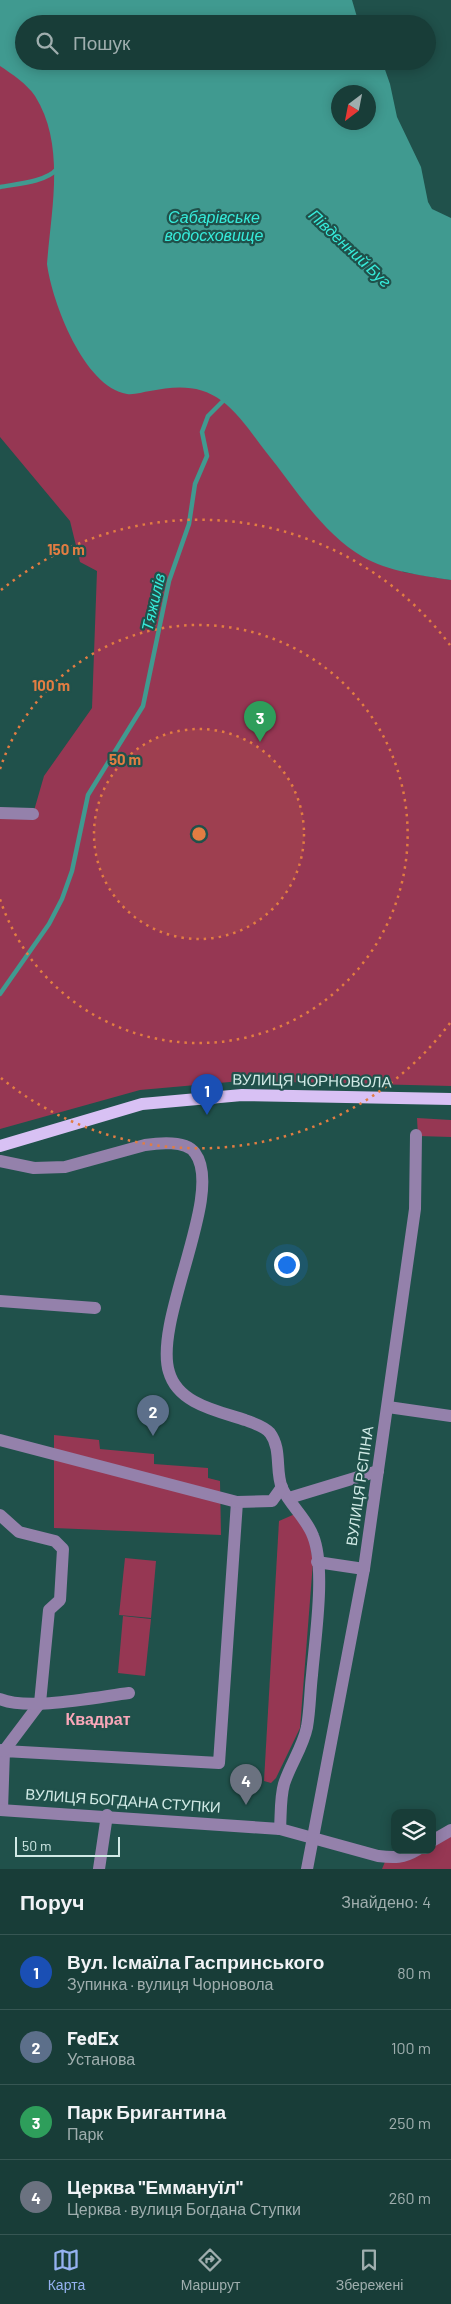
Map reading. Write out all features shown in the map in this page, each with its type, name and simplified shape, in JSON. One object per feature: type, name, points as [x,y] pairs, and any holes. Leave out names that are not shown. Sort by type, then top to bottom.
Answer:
[{"type":"main road","name":"ВУЛИЦЯ ЧОРНОВОЛА","points":[[0,1146],[142,1104],[242,1095],[451,1099]]},
{"type":"street","points":[[0,813],[33,814]]},
{"type":"street","name":"ВУЛИЦЯ РЄПІНА","points":[[306,1869],[364,1568],[415,1209],[416,1135]]},
{"type":"street","points":[[0,1161],[34,1168],[65,1167],[145,1145],[158,1144],[182,1145],[194,1151],[200,1163],[202,1178],[198,1218],[172,1317],[168,1346],[168,1371],[174,1386],[189,1399],[256,1424],[269,1432],[277,1448],[285,1492],[313,1536],[317,1562],[318,1599],[306,1728],[283,1786],[280,1829]]},
{"type":"street","points":[[0,1301],[95,1308]]},
{"type":"street","points":[[388,1407],[451,1416]]},
{"type":"street","points":[[0,1440],[237,1502],[272,1501],[285,1492],[378,1471]]},
{"type":"street","points":[[2,1751],[219,1763],[237,1502]]},
{"type":"street","points":[[0,1515],[19,1532],[54,1541],[63,1549],[60,1600],[49,1610],[40,1704],[2,1751],[1,1810]]},
{"type":"street","points":[[317,1562],[364,1568]]},
{"type":"street","points":[[0,1699],[6,1702],[40,1704],[129,1693]]},
{"type":"street","name":"ВУЛИЦЯ БОГДАНА СТУПКИ","points":[[1,1810],[280,1829],[378,1856],[394,1858],[411,1854]]},
{"type":"street","points":[[100,1869],[107,1816]]},
{"type":"street","points":[[436,1839],[451,1830]]},
{"type":"shaded area","points":[[0,29],[15,49],[15,70],[30,70],[226,372],[403,572],[451,580],[451,1086],[241,1081],[140,1090],[0,1129],[0,815],[33,814],[44,776],[92,708],[97,571],[80,562],[70,521],[0,437]]},
{"type":"shaded area","points":[[417,1118],[451,1120],[451,1137],[418,1136]]},
{"type":"shaded area","points":[[54,1435],[99,1440],[100,1449],[154,1454],[154,1464],[208,1468],[208,1478],[220,1481],[221,1535],[54,1528]]},
{"type":"shaded area","points":[[295,1514],[309,1538],[313,1562],[300,1728],[276,1778],[271,1783],[264,1781],[279,1521]]},
{"type":"shaded area","points":[[125,1558],[156,1561],[151,1618],[119,1615]]},
{"type":"shaded area","points":[[123,1616],[151,1619],[145,1676],[118,1673]]},
{"type":"shaded area","points":[[451,1836],[451,1869],[382,1869],[387,1857],[400,1854],[436,1854],[436,1840]]},
{"type":"water","name":"Сабарівське водосховище","points":[[0,0],[352,0],[356,15],[15,15],[15,70],[385,70],[397,117],[421,167],[428,202],[432,209],[451,218],[451,580],[383,566],[363,557],[348,547],[310,509],[240,418],[214,395],[196,389],[178,387],[127,394],[111,388],[97,376],[84,360],[73,341],[63,320],[50,280],[47,264],[54,178],[51,135],[45,115],[28,87],[0,66]]},
{"type":"waterway","points":[[0,187],[38,180],[57,169]]},
{"type":"waterway","name":"Тяжилів","points":[[0,994],[49,924],[62,899],[72,871],[88,795],[143,706],[169,581],[189,524],[195,484],[207,456],[202,432],[208,416],[226,398]]},
{"type":"place","name":"Парк Бригантина","points":[[260,742]]},
{"type":"place","name":"Вул. Ісмаїла Гаспринського","points":[[207,1115]]},
{"type":"place","name":"FedEx","points":[[153,1436]]},
{"type":"place","name":"Церква \"Еммануїл\"","points":[[246,1805]]},
{"type":"district","name":"Квадрат","points":[[98,1719]]},
{"type":"water label","name":"Південний Буг","points":[[350,248]]}]
